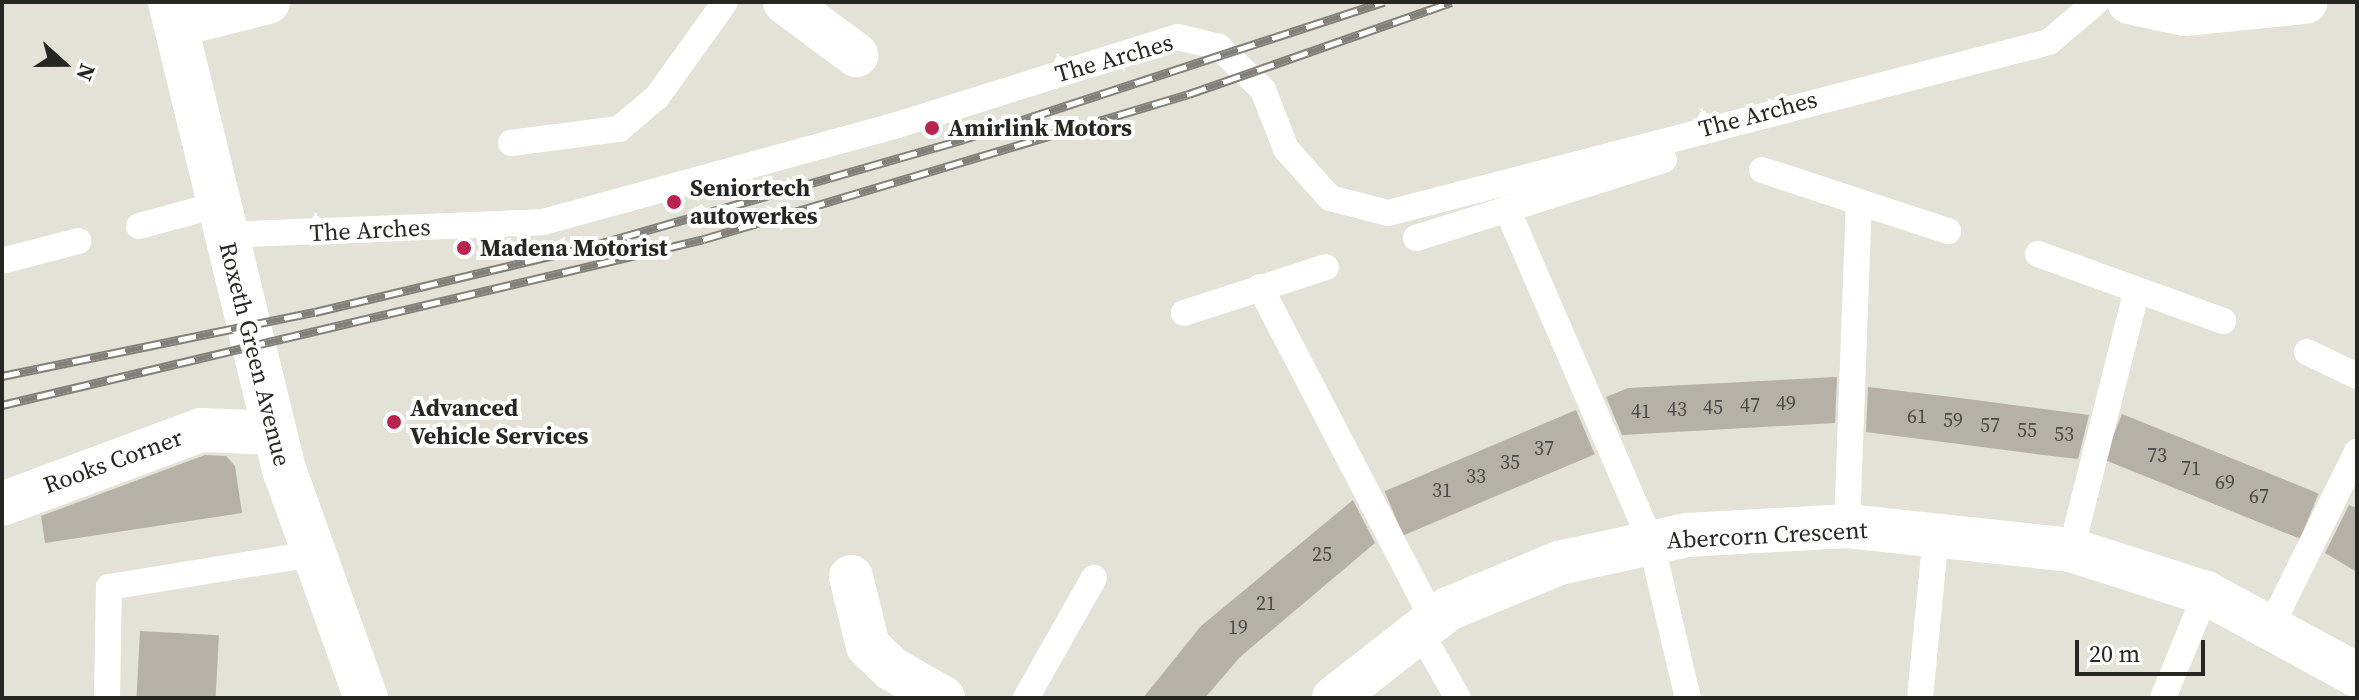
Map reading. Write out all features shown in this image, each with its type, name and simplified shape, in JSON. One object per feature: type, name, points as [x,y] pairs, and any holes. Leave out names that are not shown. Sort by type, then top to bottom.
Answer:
[{"type":"street","points":[[174,13],[268,2]]},
{"type":"street","points":[[785,2],[856,55]]},
{"type":"street","points":[[2129,2],[2185,14],[2305,2]]},
{"type":"street","name":"Roxeth Green Avenue","points":[[174,13],[221,220],[275,433],[312,554],[366,698]]},
{"type":"street","name":"Rooks Corner","points":[[2,504],[201,430],[275,433]]},
{"type":"street","name":"Abercorn Crescent","points":[[1334,698],[1426,625],[1559,563],[1651,542],[1847,526],[2071,550],[2206,593],[2272,624],[2357,675]]},
{"type":"street","points":[[851,577],[868,646],[892,669],[943,698]]},
{"type":"lane","points":[[511,143],[619,129],[657,97],[725,2]]},
{"type":"lane","name":"The Arches","points":[[139,226],[221,220],[543,222],[897,125],[1178,37],[1219,47],[1263,90],[1286,149],[1330,198],[1388,213],[2049,42],[2096,2]]},
{"type":"lane","points":[[1416,238],[1664,160]]},
{"type":"lane","points":[[1762,170],[1948,231]]},
{"type":"lane","points":[[1847,526],[1859,202]]},
{"type":"lane","points":[[1507,209],[1651,542],[1688,698]]},
{"type":"lane","points":[[2,261],[78,241]]},
{"type":"lane","points":[[2038,254],[2136,293],[2223,321]]},
{"type":"lane","points":[[1184,313],[1326,267]]},
{"type":"lane","points":[[1260,287],[1426,625],[1458,698]]},
{"type":"lane","points":[[2071,550],[2136,293]]},
{"type":"lane","points":[[2307,352],[2357,376]]},
{"type":"lane","points":[[2272,624],[2357,452]]},
{"type":"lane","points":[[1920,698],[1936,534]]},
{"type":"lane","points":[[107,698],[109,587],[312,554]]},
{"type":"lane","points":[[1026,698],[1094,578]]},
{"type":"lane","points":[[2163,698],[2206,593]]},
{"type":"building","points":[[1837,377],[1835,423],[1622,435],[1606,397],[1628,388]]},
{"type":"building","points":[[1868,387],[2089,415],[2078,459],[2043,455],[1866,432]]},
{"type":"building","points":[[1576,410],[1595,454],[1403,535],[1385,491]]},
{"type":"building","points":[[2122,414],[2319,493],[2300,539],[2104,459]]},
{"type":"building","points":[[205,455],[226,456],[235,466],[242,513],[45,543],[41,516]]},
{"type":"building","points":[[1353,500],[1375,543],[1240,657],[1205,698],[1143,698],[1201,626]]},
{"type":"building","points":[[2349,505],[2357,508],[2357,572],[2325,553]]},
{"type":"building","points":[[140,631],[219,635],[216,698],[136,698]]},
{"type":"railway","points":[[2,376],[315,312],[588,247],[964,139],[1384,2]]},
{"type":"railway","points":[[2,405],[704,239],[1189,94],[1451,2]]},
{"type":"place","name":"Amirlink Motors","points":[[932,128]]},
{"type":"place","name":"Seniortech autowerkes","points":[[674,202]]},
{"type":"place","name":"Madena Motorist","points":[[464,248]]},
{"type":"place","name":"Advanced Vehicle Services","points":[[394,422]]}]
